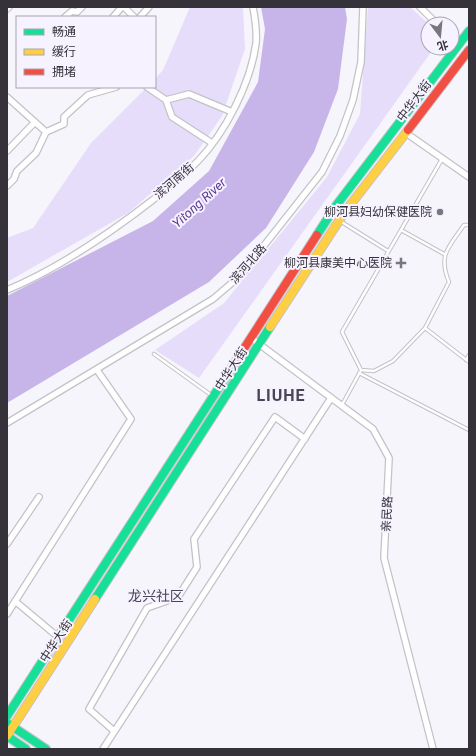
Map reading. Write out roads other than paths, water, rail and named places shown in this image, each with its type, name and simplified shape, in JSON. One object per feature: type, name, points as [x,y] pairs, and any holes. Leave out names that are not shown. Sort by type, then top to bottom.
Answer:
[{"type":"main road","name":"中华大街","points":[[460,38],[469,30]]},
{"type":"main road","name":"中华大街","points":[[7,736],[10,724],[340,221],[469,50]]},
{"type":"main road","name":"中华大街","points":[[7,716],[336,207],[445,56]]},
{"type":"main road","points":[[10,724],[46,749]]},
{"type":"main road","points":[[7,736],[26,749]]},
{"type":"street","points":[[66,16],[72,11],[77,12],[82,7]]},
{"type":"street","points":[[114,16],[123,7],[133,16]]},
{"type":"street","points":[[141,16],[149,7]]},
{"type":"street","name":"滨河南街","points":[[7,290],[52,268],[134,215],[198,161],[212,143],[232,112],[250,71],[256,43],[253,7]]},
{"type":"street","name":"滨河北路","points":[[7,423],[213,299],[240,276],[322,172],[340,136],[353,100],[361,62],[363,7]]},
{"type":"street","points":[[420,7],[429,16]]},
{"type":"street","points":[[7,186],[14,179],[17,171],[36,153],[46,132],[64,124],[64,117],[88,95],[112,88]]},
{"type":"street","points":[[148,88],[166,100],[172,117],[212,143]]},
{"type":"street","points":[[166,100],[189,94],[232,112]]},
{"type":"street","points":[[7,97],[46,132]]},
{"type":"street","points":[[7,151],[35,122]]},
{"type":"street","points":[[406,133],[469,177]]},
{"type":"street","name":"亲民路","points":[[251,338],[373,430],[389,458],[384,558],[433,749]]},
{"type":"street","points":[[7,614],[9,606],[15,601],[131,420],[97,370]]},
{"type":"street","points":[[103,749],[331,398]]},
{"type":"street","points":[[114,731],[89,709],[147,608],[178,597],[197,567],[194,539],[275,417],[305,438]]},
{"type":"street","points":[[7,544],[39,496]]},
{"type":"street","points":[[15,601],[58,637]]},
{"type":"lane","points":[[443,159],[342,332],[360,371],[469,430]]},
{"type":"lane","points":[[340,221],[388,251]]},
{"type":"lane","points":[[360,371],[374,372],[393,362],[426,328],[449,282],[444,270],[444,254],[464,225],[469,225]]},
{"type":"lane","points":[[401,230],[444,254]]},
{"type":"lane","points":[[426,328],[469,362]]},
{"type":"lane","points":[[154,354],[213,397]]},
{"type":"lane","points":[[466,360],[469,355]]},
{"type":"lane","points":[[341,406],[360,371]]},
{"type":"water","name":"Yitong River","points":[[261,7],[345,7],[347,19],[338,89],[314,152],[266,228],[209,282],[7,403],[7,296],[153,221],[209,171],[258,82],[265,29]]},
{"type":"place","name":"柳河县妇幼保健医院","points":[[440,212]]},
{"type":"place","name":"柳河县康美中心医院","points":[[401,263]]},
{"type":"district","name":"LIUHE","points":[[281,395]]},
{"type":"district","name":"龙兴社区","points":[[156,596]]}]
